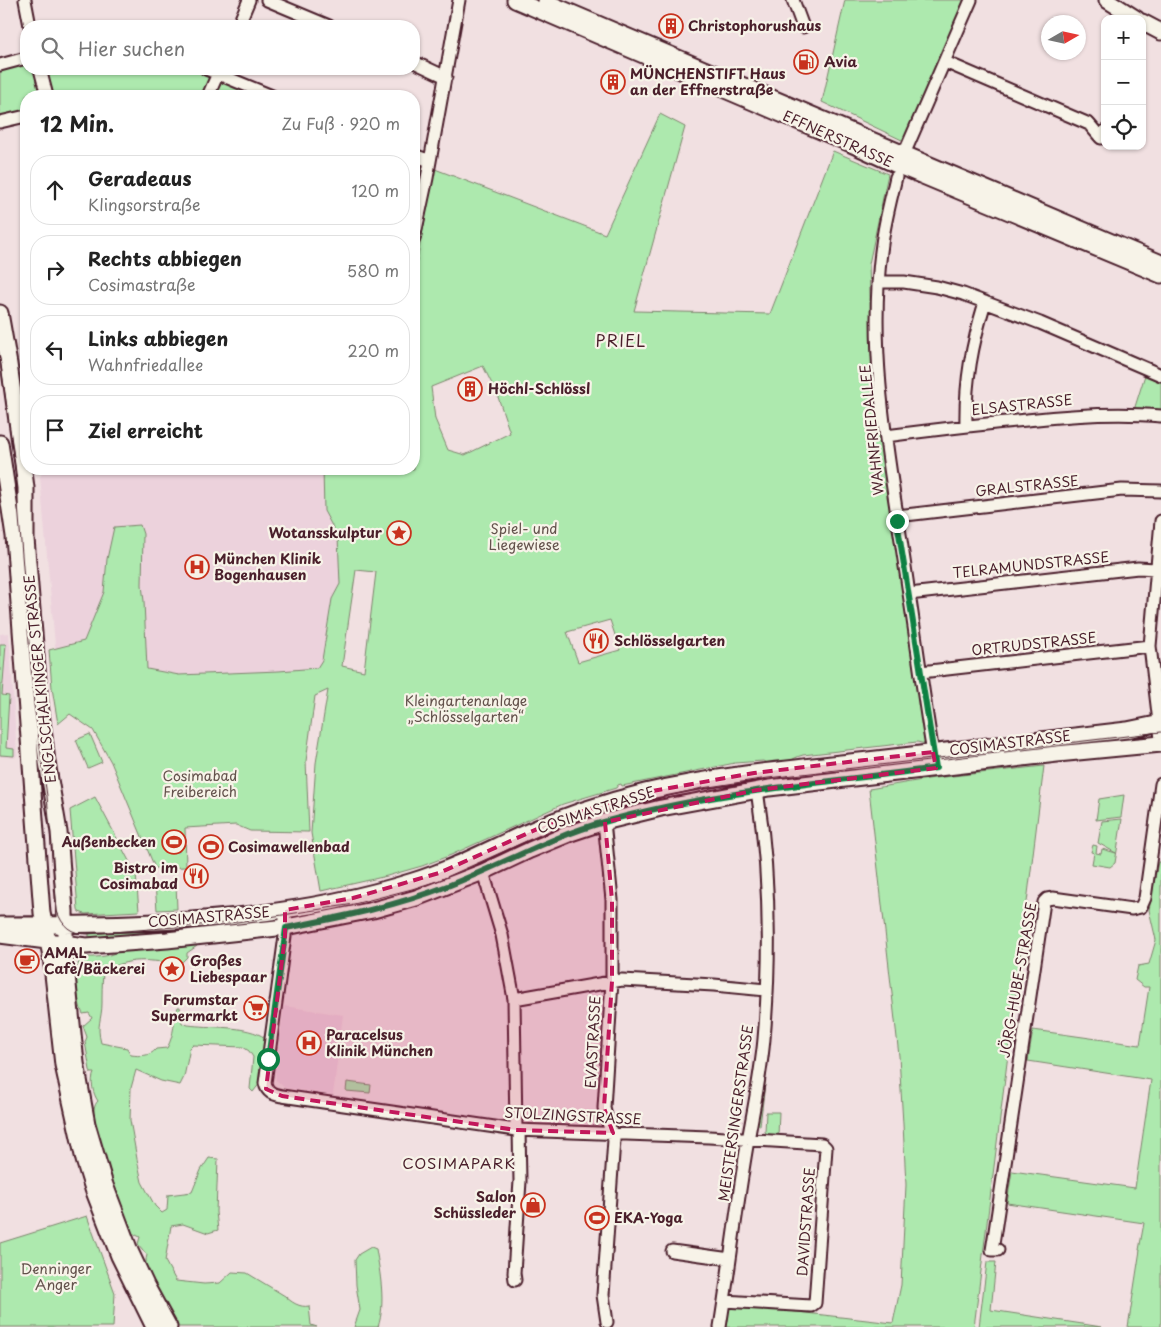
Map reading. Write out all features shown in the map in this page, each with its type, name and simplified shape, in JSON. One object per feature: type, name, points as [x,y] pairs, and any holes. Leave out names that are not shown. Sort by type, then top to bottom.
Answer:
[{"type":"main road","name":"EFFNERSTRASSE","points":[[515,0],[1161,276]]},
{"type":"main road","name":"EFFNERSTRASSE","points":[[541,0],[900,166],[1081,228],[1161,263]]},
{"type":"main road","points":[[1107,0],[1131,15]]},
{"type":"main road","points":[[1146,24],[1161,32]]},
{"type":"main road","name":"ENGLSCHALKINGER STRASSE","points":[[0,313],[11,373],[20,441]]},
{"type":"main road","name":"ENGLSCHALKINGER STRASSE","points":[[0,443],[14,536],[43,924],[51,956],[63,1065],[84,1160],[93,1189],[118,1256],[154,1327]]},
{"type":"main road","name":"ENGLSCHALKINGER STRASSE","points":[[23,475],[26,538],[40,704],[47,762],[59,832],[64,882],[65,944],[76,1063],[92,1141],[105,1185],[130,1251],[146,1285],[170,1327]]},
{"type":"main road","name":"COSIMASTRASSE","points":[[0,924],[65,925],[149,922],[237,916],[284,910],[353,898],[439,873],[564,817],[623,798],[698,781],[1127,730],[1160,723]]},
{"type":"main road","name":"COSIMASTRASSE","points":[[0,935],[86,946],[286,928],[381,908],[434,892],[571,833],[604,822],[660,808],[757,790],[936,768],[1161,744]]},
{"type":"main road","points":[[754,773],[757,790]]},
{"type":"street","points":[[25,0],[29,20]]},
{"type":"street","points":[[241,20],[249,0]]},
{"type":"street","points":[[267,0],[315,20]]},
{"type":"street","points":[[420,200],[430,161],[459,0]]},
{"type":"street","points":[[793,0],[803,27]]},
{"type":"street","name":"WAHNFRIEDALLEE","points":[[936,768],[897,516],[880,389],[878,282],[887,212],[900,166],[971,0]]},
{"type":"street","points":[[0,65],[20,60]]},
{"type":"street","points":[[945,62],[1089,124],[1101,138]]},
{"type":"street","points":[[420,65],[446,77]]},
{"type":"street","points":[[42,75],[45,90]]},
{"type":"street","points":[[211,90],[217,75]]},
{"type":"street","points":[[227,75],[259,90]]},
{"type":"street","points":[[0,122],[20,117]]},
{"type":"street","points":[[420,157],[430,161]]},
{"type":"street","points":[[878,282],[904,282],[937,287],[985,302],[1040,323],[1161,375]]},
{"type":"street","points":[[966,426],[966,395],[970,360],[985,302]]},
{"type":"street","name":"ELSASTRASSE","points":[[886,436],[1090,414],[1129,413],[1161,416]]},
{"type":"street","name":"GRALSTRASSE","points":[[897,516],[1122,490],[1161,491]]},
{"type":"street","points":[[1161,521],[1150,646],[1161,739]]},
{"type":"street","name":"TELRAMUNDSTRASSE","points":[[909,594],[1138,568],[1156,569]]},
{"type":"street","name":"ORTRUDSTRASSE","points":[[921,672],[1150,646]]},
{"type":"street","name":"JÖRG-HUBE-STRASSE","points":[[998,1250],[992,1250],[1044,902],[1047,898],[1053,898],[1132,909],[1141,907],[1145,898],[1157,846],[1161,784]]},
{"type":"street","name":"MEISTERSINGERSTRASSE","points":[[720,1327],[763,1048],[767,910],[757,790]]},
{"type":"street","name":"EVASTRASSE","points":[[604,822],[612,900],[612,981],[604,1108],[614,1140],[603,1294],[607,1322]]},
{"type":"street","points":[[484,872],[502,935],[514,999],[520,1181],[515,1280]]},
{"type":"street","points":[[284,910],[286,928]]},
{"type":"street","name":"STOLZINGSTRASSE","points":[[286,928],[265,1083],[266,1089],[270,1093],[518,1130],[822,1144]]},
{"type":"street","points":[[514,999],[622,980],[704,984],[766,990]]},
{"type":"street","name":"DAVIDSTRASSE","points":[[724,1301],[811,1306],[815,1303],[826,1148],[822,1144]]},
{"type":"street","points":[[672,1251],[730,1259]]},
{"type":"highlighted area","points":[[933,752],[936,768],[757,790],[605,822],[612,900],[612,981],[604,1108],[613,1133],[516,1130],[282,1096],[266,1089],[285,936],[285,910],[353,898],[439,873],[564,817],[641,793],[754,773]]},
{"type":"shaded area","name":"München Klinik Bogenhausen","points":[[41,475],[365,475],[324,679],[198,683],[56,656]]},
{"type":"shaded area","points":[[9,633],[17,755],[15,758],[0,757],[0,634]]},
{"type":"shaded area","name":"Paracelsus Klinik München","points":[[284,1006],[343,1015],[333,1095],[285,1088],[276,1080],[275,1072]]},
{"type":"green space","points":[[845,0],[969,0],[906,142],[822,102]]},
{"type":"green space","points":[[20,66],[20,75],[206,75],[242,90],[20,90],[20,112],[0,117],[0,71]]},
{"type":"green space","points":[[660,114],[685,127],[634,311],[770,314],[833,151],[888,174],[869,264],[872,354],[926,744],[917,742],[803,755],[777,768],[763,761],[735,763],[622,786],[621,784],[616,788],[563,804],[451,855],[422,866],[321,891],[311,833],[316,763],[328,690],[315,696],[306,761],[309,832],[250,831],[236,825],[185,828],[186,867],[155,868],[111,762],[93,730],[70,714],[58,724],[52,688],[49,650],[84,641],[104,592],[107,559],[114,527],[140,525],[143,534],[142,585],[147,669],[179,675],[317,668],[322,660],[332,599],[340,584],[338,537],[324,511],[323,475],[420,475],[420,245],[427,209],[420,206],[420,163],[605,234]],"holes":[[[483,366],[497,394],[510,433],[465,455],[448,450],[435,419],[431,387]],[[356,570],[376,572],[364,671],[342,666]],[[610,620],[620,650],[578,662],[567,632]]]},
{"type":"green space","points":[[1145,375],[1161,382],[1161,413],[1134,410]]},
{"type":"green space","points":[[0,644],[6,644],[2,695],[9,696],[6,748],[14,749],[14,756],[0,755]]},
{"type":"green space","points":[[90,734],[102,762],[88,768],[76,740]]},
{"type":"green space","points":[[1044,766],[974,1327],[724,1327],[727,1304],[893,1323],[901,1285],[906,1185],[899,1056],[869,789],[934,778]]},
{"type":"green space","points":[[658,792],[661,806],[491,866],[487,855],[515,841]]},
{"type":"green space","points":[[1124,795],[1121,817],[1096,820],[1099,799]]},
{"type":"green space","points":[[95,797],[136,874],[139,911],[85,914],[79,912],[70,810]]},
{"type":"green space","points":[[1122,819],[1115,863],[1110,867],[1092,864],[1094,853],[1091,852],[1093,845],[1097,846],[1096,853],[1101,854],[1102,849],[1116,853],[1098,843],[1102,821]]},
{"type":"green space","points":[[1158,862],[1161,862],[1161,1327],[1128,1327],[1144,1223],[1007,1203],[1012,1171],[1135,1188],[1151,1080],[1028,1061],[1033,1030],[1140,1045],[1149,987],[1144,987],[1135,980],[1138,966],[1149,964],[1156,940],[1149,910]]},
{"type":"green space","points":[[176,883],[177,909],[157,910],[155,884]]},
{"type":"green space","points":[[268,914],[270,926],[89,943],[89,933],[93,933],[93,930]]},
{"type":"green space","points":[[194,941],[197,946],[187,953],[187,957],[180,964],[150,961],[130,962],[112,968],[103,974],[102,1009],[99,1026],[101,1043],[127,1048],[131,1055],[144,1055],[154,1052],[156,1049],[167,1048],[178,1007],[180,1007],[182,1023],[239,1029],[265,1038],[260,1083],[253,1092],[250,1089],[253,1057],[243,1047],[193,1045],[190,1048],[184,1077],[180,1085],[161,1081],[136,1070],[131,1088],[130,1120],[142,1182],[155,1206],[162,1213],[167,1210],[168,1195],[192,1192],[201,1170],[209,1158],[218,1159],[216,1212],[218,1230],[208,1233],[183,1224],[171,1226],[165,1261],[176,1281],[204,1284],[220,1283],[232,1272],[247,1273],[296,1304],[309,1306],[311,1325],[317,1327],[178,1327],[153,1286],[147,1270],[147,1255],[138,1244],[140,1237],[132,1233],[131,1227],[126,1221],[108,1180],[111,1178],[111,1174],[107,1173],[109,1168],[106,1167],[104,1162],[104,1155],[98,1145],[94,1128],[93,1115],[98,1101],[93,1087],[94,1073],[91,1073],[90,1070],[85,1042],[87,1037],[83,1026],[92,1018],[89,1013],[83,1014],[79,1001],[76,976],[79,962],[82,957],[107,956],[119,950]]},
{"type":"green space","points":[[769,1050],[760,1126],[757,1125],[767,1052]]},
{"type":"green space","points":[[347,1082],[371,1085],[370,1093],[346,1091]]},
{"type":"green space","points":[[766,1112],[779,1112],[778,1136],[769,1135],[765,1132]]},
{"type":"green space","name":"Denninger Anger","points":[[87,1216],[115,1293],[113,1327],[0,1327],[0,1243]]},
{"type":"green space","points":[[371,1247],[376,1249],[380,1278],[382,1308],[380,1318],[378,1327],[354,1327],[360,1310],[355,1260],[359,1254]]},
{"type":"green space","points":[[987,1262],[996,1262],[991,1310],[1102,1327],[979,1327]]},
{"type":"water","name":"Außenbecken","points":[[178,835],[179,852],[171,852],[168,836]]},
{"type":"tram line","points":[[0,359],[15,467],[34,705],[47,796],[57,911],[65,925],[77,933],[88,934],[237,922],[354,904],[440,880],[567,823],[613,809],[702,788],[768,778],[1161,732]]},
{"type":"place","name":"Christophorushaus","points":[[671,26]]},
{"type":"place","name":"Avia","points":[[806,62]]},
{"type":"place","name":"MÜNCHENSTIFT Haus an der Effnerstraße","points":[[613,82]]},
{"type":"place","name":"Höchl-Schlössl","points":[[470,389]]},
{"type":"place","name":"Wotansskulptur","points":[[399,533]]},
{"type":"place","name":"München Klinik Bogenhausen","points":[[197,567]]},
{"type":"place","name":"Schlösselgarten","points":[[596,641]]},
{"type":"place","name":"Außenbecken","points":[[174,842]]},
{"type":"place","name":"Cosimawellenbad","points":[[211,847]]},
{"type":"place","name":"Bistro im Cosimabad","points":[[196,876]]},
{"type":"place","name":"AMAL Cafè/Bäckerei","points":[[27,961]]},
{"type":"place","name":"Großes Liebespaar","points":[[172,969]]},
{"type":"place","name":"Forumstar Supermarkt","points":[[256,1008]]},
{"type":"place","name":"Paracelsus Klinik München","points":[[309,1043]]},
{"type":"place","name":"Salon Schüssleder","points":[[533,1205]]},
{"type":"place","name":"EKA-Yoga","points":[[597,1218]]},
{"type":"district","name":"PRIEL","points":[[621,341]]},
{"type":"district","name":"COSIMAPARK","points":[[459,1164]]},
{"type":"route","points":[[268,1059],[286,928],[373,910],[416,898],[484,872],[571,833],[604,822],[660,808],[757,790],[936,768],[897,521]]},
{"type":"park label","name":"Spiel- und Liegewiese","points":[[524,538]]},
{"type":"park label","name":"Kleingartenanlage „Schlösselgarten“","points":[[466,710]]},
{"type":"park label","name":"Cosimabad Freibereich","points":[[200,784]]}]
